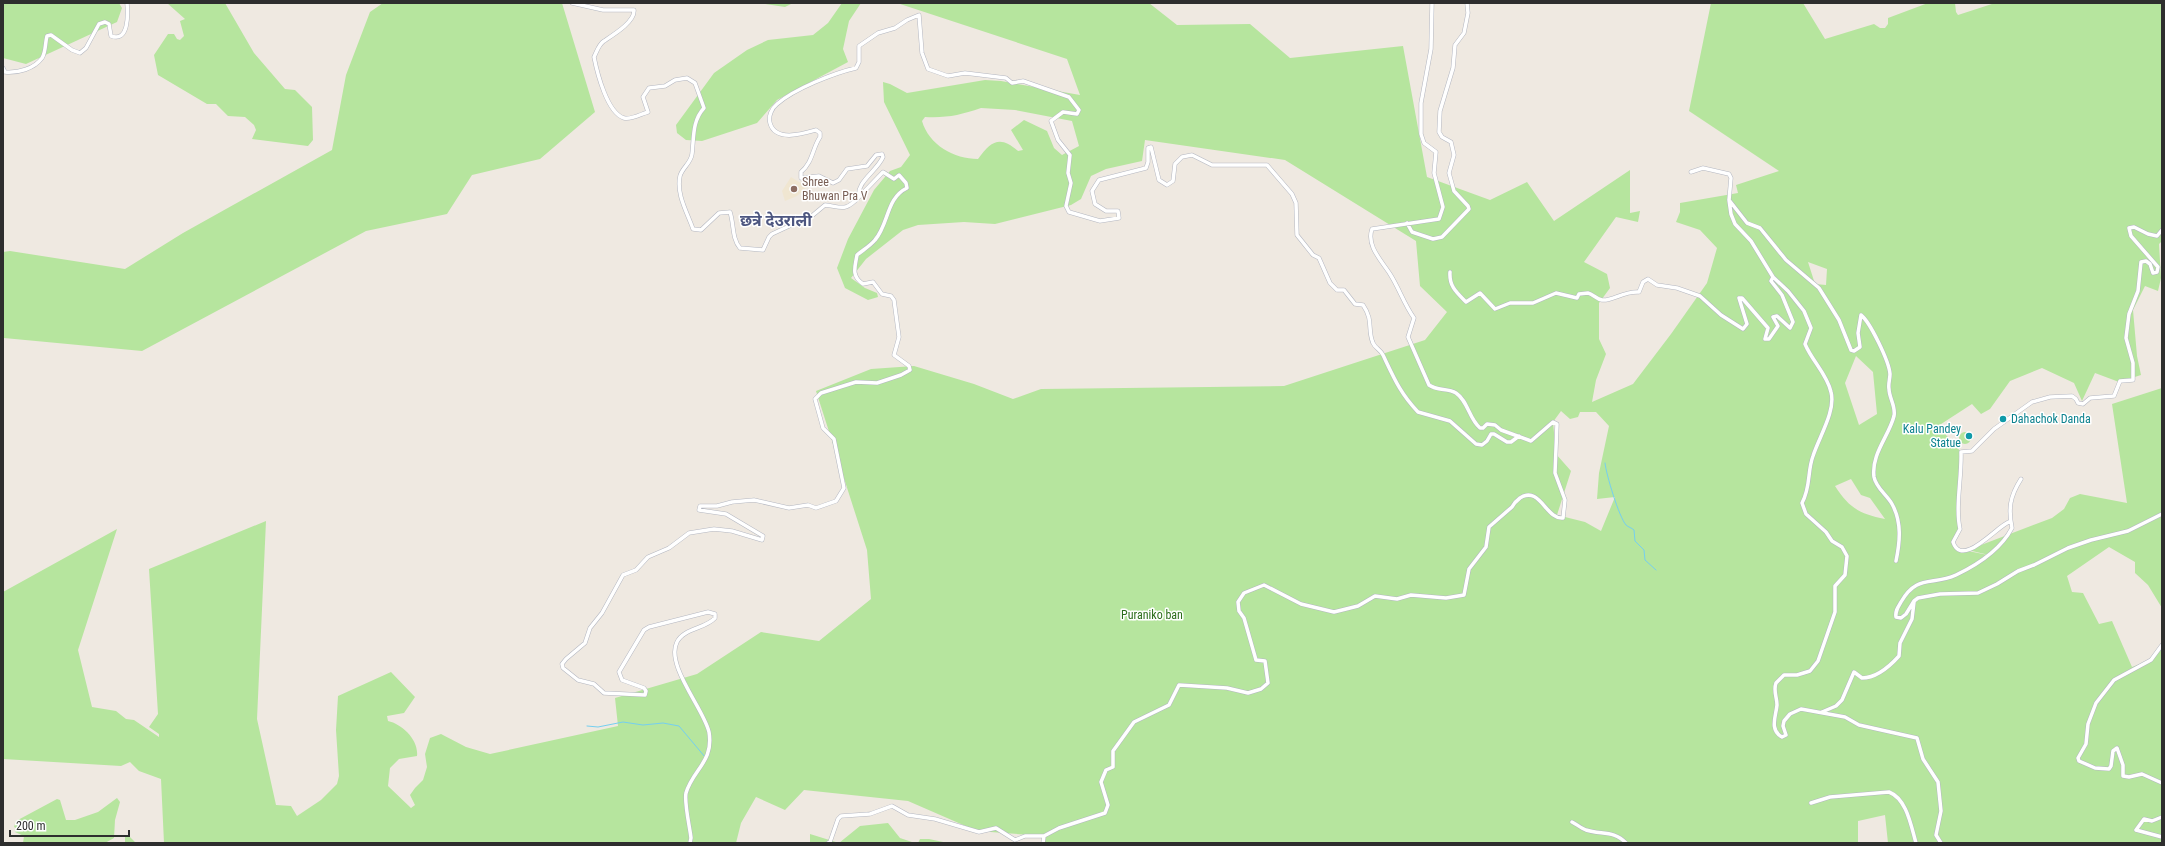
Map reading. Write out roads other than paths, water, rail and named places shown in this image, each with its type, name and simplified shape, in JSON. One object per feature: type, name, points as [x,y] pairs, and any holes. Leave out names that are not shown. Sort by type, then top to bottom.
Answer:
[{"type":"street","points":[[3,68],[5,72],[16,73],[34,65],[42,58],[47,36],[51,34],[72,50],[80,53],[86,48],[99,24],[105,22],[109,24],[111,36],[116,38],[121,36],[125,32],[127,3]]},
{"type":"street","points":[[572,3],[603,10],[634,10],[634,14],[628,23],[620,28],[612,38],[604,41],[594,57],[597,72],[609,104],[615,113],[623,118],[630,118],[648,112],[644,96],[649,88],[665,86],[682,78],[687,78],[695,83],[704,108],[698,114],[692,138],[692,155],[680,175],[680,197],[694,229],[701,230],[719,213],[730,212],[734,226],[734,242],[740,248],[763,250],[769,237],[813,215],[825,205],[840,209],[853,203],[882,172],[894,179],[900,175],[906,183],[907,188],[898,192],[889,207],[885,223],[874,240],[857,255],[854,274],[856,279],[863,284],[873,282],[882,294],[891,296],[894,300],[899,337],[894,355],[909,366],[910,370],[902,375],[877,383],[856,382],[821,393],[815,399],[823,428],[834,439],[844,488],[836,501],[816,508],[808,505],[789,508],[780,504],[754,500],[732,502],[718,506],[700,506],[699,510],[726,514],[745,524],[763,536],[762,540],[732,531],[714,529],[689,533],[669,548],[648,557],[636,570],[623,575],[602,613],[590,628],[585,643],[562,664],[563,668],[578,680],[594,684],[604,693],[645,695],[646,691],[644,688],[622,680],[619,672],[644,630],[649,627],[708,612],[715,614],[715,618],[710,623],[688,632],[682,637],[677,642],[676,648],[677,665],[706,723],[710,739],[705,762],[692,781],[686,794],[691,838],[690,843]]},
{"type":"street","points":[[828,843],[830,842],[838,819],[841,816],[870,814],[892,806],[908,815],[935,819],[979,832],[996,828],[1015,840],[1034,835],[1044,836],[1059,828],[1105,813],[1108,806],[1101,782],[1106,770],[1113,767],[1113,751],[1134,722],[1169,705],[1179,685],[1227,688],[1248,693],[1262,689],[1268,682],[1264,662],[1256,660],[1244,618],[1239,612],[1238,602],[1244,593],[1264,586],[1301,604],[1334,612],[1358,606],[1375,596],[1397,599],[1411,595],[1446,598],[1464,595],[1469,569],[1486,547],[1489,527],[1512,507],[1513,503],[1524,496],[1531,495],[1538,499],[1551,514],[1559,518],[1563,518],[1565,500],[1555,473],[1557,424],[1553,422],[1531,440],[1501,430],[1491,424],[1480,428],[1474,422],[1460,397],[1456,393],[1434,388],[1429,385],[1408,337],[1414,318],[1406,307],[1390,274],[1378,259],[1370,236],[1372,230],[1407,223],[1439,219],[1443,207],[1434,173],[1436,152],[1424,143],[1421,134],[1421,103],[1431,49],[1432,3]]},
{"type":"street","points":[[1407,223],[1412,232],[1433,239],[1442,237],[1469,209],[1454,191],[1449,173],[1454,155],[1451,142],[1442,137],[1439,132],[1440,111],[1453,68],[1455,45],[1464,33],[1468,13],[1467,3]]},
{"type":"street","points":[[859,197],[858,192],[860,186],[881,163],[884,157],[882,154],[876,155],[867,166],[847,169],[836,182],[833,183],[819,176],[804,179],[801,178],[801,172],[811,162],[820,133],[816,130],[805,133],[780,135],[774,132],[771,128],[769,120],[772,111],[777,104],[787,97],[836,73],[856,68],[859,62],[859,46],[878,33],[895,28],[907,20],[919,15],[922,53],[928,69],[948,76],[965,73],[1006,78],[1012,83],[1023,81],[1068,97],[1079,110],[1077,114],[1063,112],[1051,121],[1058,140],[1070,154],[1068,174],[1071,183],[1066,206],[1069,212],[1100,221],[1119,218],[1118,211],[1106,211],[1095,204],[1092,191],[1099,180],[1146,168],[1148,162],[1148,148],[1151,147],[1159,180],[1168,185],[1173,181],[1175,164],[1182,157],[1192,155],[1212,164],[1267,165],[1292,194],[1296,203],[1297,235],[1312,255],[1319,258],[1330,283],[1337,290],[1344,290],[1354,304],[1363,305],[1369,314],[1374,345],[1382,354],[1401,393],[1410,404],[1418,412],[1450,422],[1476,444],[1482,445],[1487,442],[1491,434],[1494,434],[1507,442],[1511,442],[1519,436]]},
{"type":"street","points":[[1691,172],[1703,168],[1729,174],[1731,178],[1729,200],[1731,214],[1735,224],[1751,241],[1773,278],[1788,291],[1804,311],[1811,328],[1805,344],[1823,374],[1832,394],[1832,410],[1812,456],[1808,491],[1802,503],[1803,509],[1826,532],[1832,541],[1842,547],[1847,556],[1846,575],[1835,586],[1835,612],[1818,661],[1810,671],[1797,675],[1784,675],[1776,683],[1777,705],[1774,727],[1782,737],[1786,735],[1783,726],[1784,721],[1790,714],[1801,709],[1822,712],[1828,716],[1845,717],[1859,725],[1917,738],[1923,759],[1938,782],[1941,811],[1936,835],[1941,843]]},
{"type":"street","points":[[1729,200],[1747,223],[1760,228],[1786,260],[1819,288],[1839,320],[1851,350],[1854,351],[1860,347],[1858,333],[1861,315],[1880,347],[1890,373],[1888,390],[1894,406],[1894,416],[1879,450],[1874,476],[1876,484],[1892,504],[1898,521],[1901,541],[1896,561]]},
{"type":"street","points":[[2009,522],[1973,548],[1965,551],[1954,546],[1953,542],[1960,529],[1957,516],[1960,496],[1960,452],[1972,451],[1994,429],[2032,402],[2050,396],[2072,396],[2076,398],[2078,403],[2083,404],[2090,398],[2114,396],[2120,381],[2124,379],[2133,380],[2133,362],[2126,338],[2129,314],[2138,291],[2141,262],[2146,261],[2150,264],[2153,273],[2157,272],[2158,267],[2131,236],[2129,228],[2134,227],[2148,234],[2157,236],[2162,230]]},
{"type":"street","points":[[1450,272],[1450,280],[1453,288],[1466,302],[1480,293],[1495,309],[1510,303],[1533,303],[1556,293],[1577,298],[1580,294],[1588,292],[1598,298],[1609,299],[1624,293],[1639,292],[1643,282],[1648,279],[1657,285],[1677,288],[1700,296],[1721,315],[1743,329],[1747,324],[1739,298],[1742,298],[1768,328],[1765,339],[1769,339],[1778,326],[1773,317],[1777,316],[1790,328],[1793,322],[1782,295],[1771,282],[1773,278]]},
{"type":"street","points":[[2021,479],[2011,501],[2009,522],[2012,528],[2008,534],[1986,557],[1955,576],[1925,581],[1908,590],[1896,609],[1896,616],[1901,618],[1906,614],[1914,601],[1918,598],[1940,594],[1978,592],[1997,584],[2018,571],[2034,565],[2068,548],[2091,540],[2128,531],[2162,514]]},
{"type":"street","points":[[1822,712],[1836,706],[1842,700],[1854,672],[1862,678],[1870,676],[1880,672],[1899,656],[1900,643],[1912,619],[1914,601]]},
{"type":"street","points":[[2162,645],[2151,660],[2114,680],[2096,703],[2088,724],[2086,744],[2078,758],[2079,761],[2095,768],[2109,769],[2113,751],[2117,748],[2122,762],[2123,776],[2129,777],[2142,774],[2162,783]]},
{"type":"street","points":[[1811,803],[1830,797],[1889,792],[1897,796],[1908,815],[1916,843]]},
{"type":"street","points":[[2162,817],[2152,821],[2144,820],[2136,830],[2162,837]]},
{"type":"street","points":[[1572,822],[1587,830],[1611,833],[1619,836],[1626,843]]},
{"type":"street","points":[[1043,843],[1044,836]]},
{"type":"waterway","points":[[1605,463],[1613,495],[1623,520],[1626,525],[1634,530],[1635,541],[1644,550],[1645,560],[1656,570]]},
{"type":"waterway","points":[[587,726],[598,727],[623,722],[643,725],[663,723],[679,726],[705,757]]},
{"type":"place","name":"Shree Bhuwan Pra V","points":[[794,189]]},
{"type":"place","name":"Dahachok Danda","points":[[2003,419]]},
{"type":"place","name":"Kalu Pandey Statue","points":[[1969,436]]},
{"type":"district","name":"छत्रे देउराली","points":[[776,220]]},
{"type":"park label","name":"Puraniko ban","points":[[1152,615]]}]
